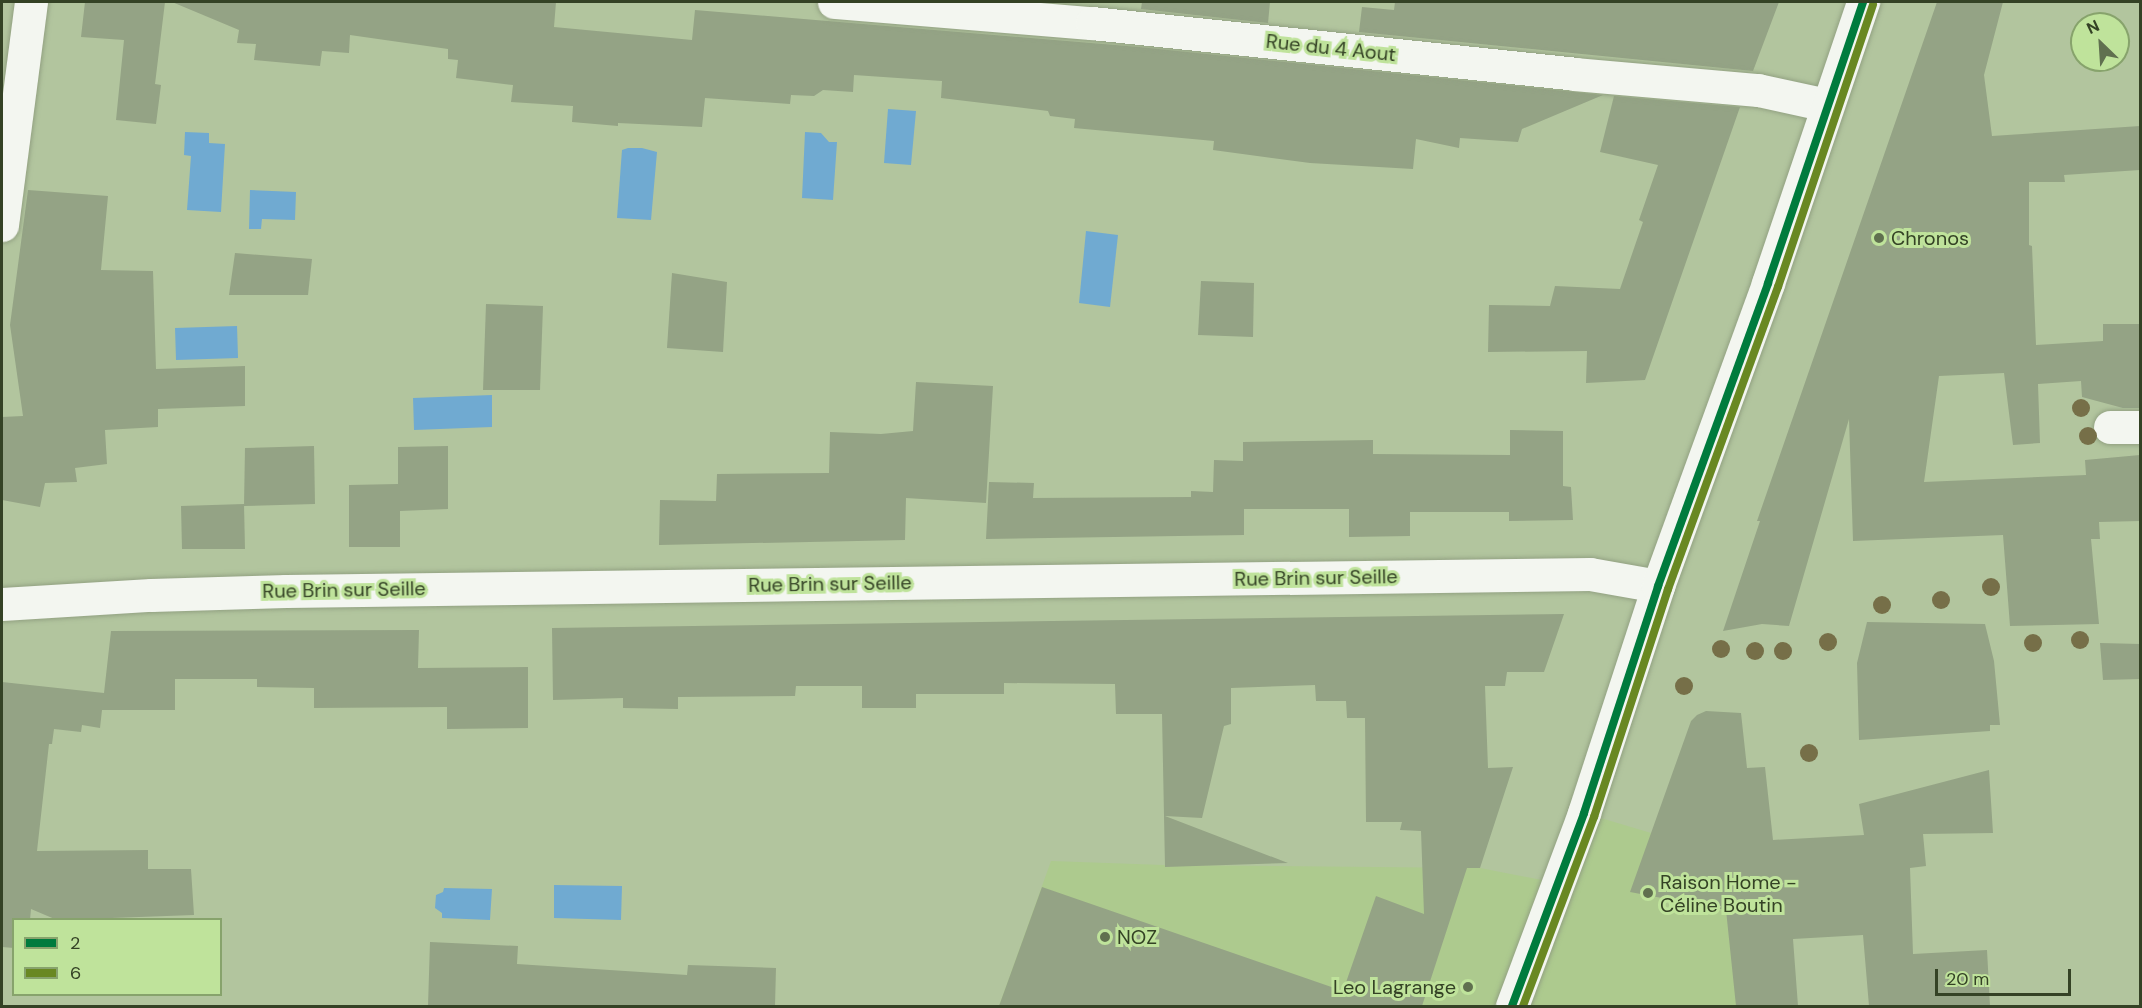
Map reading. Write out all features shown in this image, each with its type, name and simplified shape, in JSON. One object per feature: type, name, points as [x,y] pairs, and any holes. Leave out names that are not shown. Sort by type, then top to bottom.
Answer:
[{"type":"street","points":[[2,225],[31,2]]},
{"type":"street","name":"Rue du 4 Aout","points":[[843,2],[1092,23],[1574,74],[1758,90],[1827,105]]},
{"type":"street","points":[[1512,1006],[1584,813],[1658,586],[1768,283],[1863,2]]},
{"type":"street","name":"Rue Brin sur Seille","points":[[2,604],[151,595],[286,591],[1590,574],[1658,586]]},
{"type":"shaded area","points":[[1584,813],[1651,833],[1681,846],[1755,941],[1761,1006],[999,1006],[1051,861],[1163,865],[1480,868],[1557,883]]},
{"type":"water","points":[[888,109],[916,111],[911,165],[884,163]]},
{"type":"water","points":[[185,132],[209,133],[209,143],[225,144],[221,212],[187,210],[191,156],[184,155]]},
{"type":"water","points":[[805,132],[821,133],[829,142],[837,142],[833,200],[802,198]]},
{"type":"water","points":[[642,148],[657,152],[651,220],[617,218],[622,150]]},
{"type":"water","points":[[250,190],[296,192],[295,220],[262,219],[261,229],[249,229]]},
{"type":"water","points":[[1086,231],[1118,235],[1110,307],[1079,303]]},
{"type":"water","points":[[237,326],[238,358],[176,360],[175,328]]},
{"type":"water","points":[[492,395],[492,427],[414,430],[413,398]]},
{"type":"water","points":[[554,885],[622,886],[621,920],[554,918]]},
{"type":"water","points":[[444,888],[492,889],[490,920],[442,918],[442,913],[435,908],[436,895],[443,892]]},
{"type":"building","points":[[85,2],[165,2],[155,84],[161,85],[156,124],[116,120],[124,40],[81,37]]},
{"type":"building","points":[[172,2],[556,2],[554,27],[692,40],[695,10],[1139,47],[1603,95],[1522,129],[1518,142],[1460,138],[1459,148],[1416,139],[1413,169],[1310,163],[1213,150],[1214,141],[1074,128],[1075,119],[1050,116],[1048,111],[941,98],[942,81],[854,75],[853,92],[823,90],[814,96],[791,95],[790,104],[705,98],[702,127],[618,123],[618,126],[572,122],[573,106],[511,102],[513,85],[456,78],[458,60],[448,59],[448,49],[350,35],[349,53],[322,51],[320,66],[254,60],[256,44],[237,43],[239,30]]},
{"type":"building","points":[[1142,2],[1270,2],[1268,23],[1141,9]]},
{"type":"building","points":[[1395,2],[1779,2],[1753,71],[1359,32],[1362,7],[1394,10]]},
{"type":"building","points":[[1937,2],[2003,2],[1984,75],[1992,136],[2140,126],[2140,170],[2064,175],[2065,182],[2029,182],[2029,245],[2032,246],[2036,345],[2103,341],[2103,324],[2140,324],[2140,408],[2123,408],[2082,397],[2081,381],[2038,384],[2040,443],[2013,445],[2004,373],[1939,376],[1924,482],[2086,475],[2085,460],[2140,455],[2140,521],[2099,522],[2100,539],[2091,539],[2099,624],[2010,626],[2003,535],[1853,541],[1849,419],[1789,626],[1762,624],[1723,631],[1760,521],[1757,521]]},
{"type":"building","points":[[1614,96],[1740,107],[1645,380],[1586,383],[1587,351],[1488,352],[1489,305],[1550,306],[1555,286],[1620,289],[1643,222],[1639,220],[1658,165],[1600,152]]},
{"type":"building","points":[[28,190],[108,196],[101,270],[153,271],[156,369],[245,366],[245,406],[158,409],[158,427],[105,430],[107,464],[75,468],[77,482],[45,483],[40,507],[2,500],[2,417],[23,416],[10,325]]},
{"type":"building","points":[[235,253],[312,259],[308,295],[229,295]]},
{"type":"building","points":[[672,273],[727,282],[723,352],[667,348]]},
{"type":"building","points":[[1201,281],[1254,283],[1253,337],[1198,335]]},
{"type":"building","points":[[486,304],[543,306],[540,390],[483,390]]},
{"type":"building","points":[[916,382],[993,386],[986,503],[906,498],[905,540],[659,545],[660,500],[716,501],[717,474],[829,473],[830,432],[881,434],[913,431]]},
{"type":"building","points":[[1510,430],[1563,431],[1563,486],[1571,487],[1573,520],[1509,521],[1509,512],[1410,512],[1410,536],[1349,537],[1349,509],[1244,509],[1244,535],[986,539],[989,482],[1034,483],[1033,498],[1191,497],[1191,491],[1213,492],[1214,460],[1243,461],[1243,442],[1373,440],[1373,454],[1510,455]]},
{"type":"building","points":[[314,446],[315,504],[244,506],[245,448]]},
{"type":"building","points":[[448,446],[448,509],[400,511],[400,547],[349,547],[349,485],[398,484],[398,447]]},
{"type":"building","points":[[244,504],[245,549],[182,549],[181,506]]},
{"type":"building","points":[[1564,614],[1544,672],[1507,672],[1505,686],[1485,686],[1488,768],[1513,767],[1480,868],[1467,868],[1422,1006],[999,1006],[1042,887],[1343,991],[1376,896],[1424,914],[1421,831],[1400,830],[1402,822],[1366,822],[1365,718],[1347,718],[1346,701],[1316,701],[1315,685],[1231,688],[1231,724],[1224,726],[1202,818],[1165,816],[1288,863],[1165,867],[1162,714],[1116,714],[1115,684],[1004,683],[1004,694],[916,694],[916,708],[862,708],[862,686],[796,686],[795,696],[678,697],[678,709],[623,708],[623,698],[553,700],[552,628]]},
{"type":"building","points":[[1867,622],[1985,624],[1994,661],[2000,725],[1990,725],[1990,731],[1859,740],[1857,663]]},
{"type":"building","points":[[419,630],[418,668],[528,667],[528,728],[447,729],[447,707],[314,708],[314,688],[257,687],[257,679],[175,679],[175,710],[102,710],[100,728],[82,725],[81,732],[54,729],[52,744],[49,744],[37,851],[148,850],[148,869],[191,869],[194,915],[52,918],[31,909],[30,918],[12,918],[12,948],[2,947],[2,682],[104,693],[111,631]]},
{"type":"building","points":[[2100,643],[2140,644],[2140,679],[2103,680]]},
{"type":"building","points":[[1706,711],[1741,713],[1747,768],[1765,767],[1773,840],[1864,835],[1859,804],[1989,770],[1993,833],[1923,834],[1926,866],[1910,868],[1913,954],[1987,950],[1990,1006],[1869,1006],[1863,935],[1793,939],[1798,1006],[1736,1006],[1726,910],[1630,892],[1691,721]]},
{"type":"building","points":[[430,942],[518,946],[517,964],[687,975],[688,965],[776,968],[775,1006],[428,1006]]},
{"type":"transit line","name":"2","points":[[1512,1006],[1584,813],[1658,586],[1768,283],[1863,2]]},
{"type":"transit line","name":"6","points":[[1523,1006],[1594,817],[1668,589],[1778,287],[1873,5]]},
{"type":"place","name":"Chronos","points":[[1879,238]]},
{"type":"place","name":"Raison Home - Céline Boutin","points":[[1648,893]]},
{"type":"place","name":"NOZ","points":[[1105,937]]},
{"type":"place","name":"Leo Lagrange","points":[[1468,987]]}]
